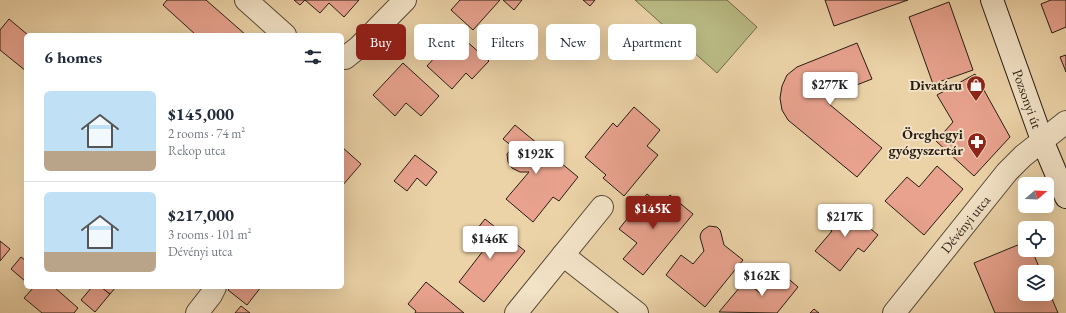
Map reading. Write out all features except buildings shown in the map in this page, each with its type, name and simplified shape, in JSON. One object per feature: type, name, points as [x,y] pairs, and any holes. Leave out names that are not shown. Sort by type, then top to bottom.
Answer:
[{"type":"street","points":[[246,0],[282,33]]},
{"type":"street","points":[[344,58],[359,47],[405,0]]},
{"type":"street","name":"Pozsonyi út","points":[[992,0],[1042,140],[1066,197]]},
{"type":"street","name":"Dévényi utca","points":[[894,313],[1007,172],[1023,156],[1066,122]]},
{"type":"street","points":[[516,313],[602,207]]},
{"type":"street","points":[[563,255],[637,313]]},
{"type":"street","points":[[197,313],[214,289]]},
{"type":"green space","points":[[635,0],[727,0],[757,27],[717,73],[696,54],[696,24],[662,24]]},
{"type":"place","name":"Divatáru","points":[[976,102]]},
{"type":"place","name":"Öreghegyi gyógyszertár","points":[[977,159]]}]
